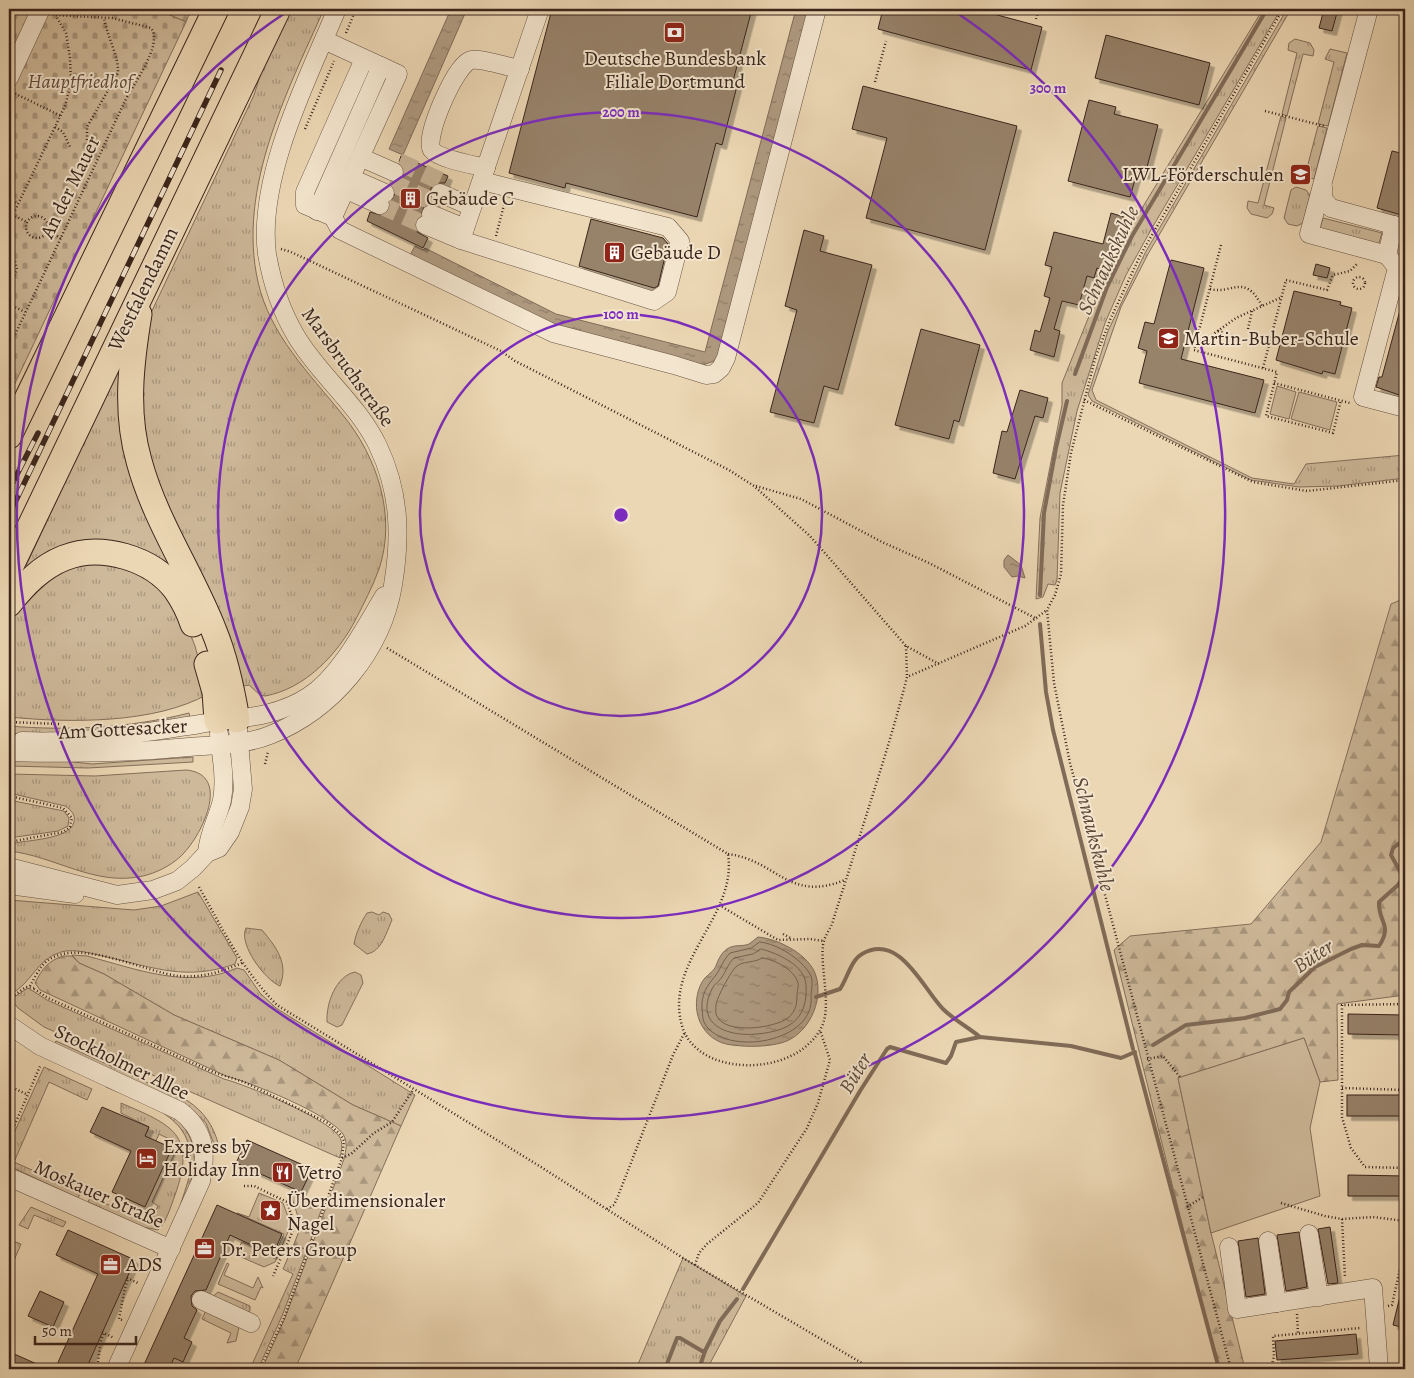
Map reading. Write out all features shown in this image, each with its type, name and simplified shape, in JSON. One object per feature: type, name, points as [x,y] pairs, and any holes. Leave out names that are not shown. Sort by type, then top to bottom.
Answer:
[{"type":"highway","name":"Westfalendamm","points":[[9,570],[278,9]]},
{"type":"highway","points":[[9,436],[205,12]]},
{"type":"highway","points":[[144,287],[130,382],[130,410],[139,462],[159,511],[215,632],[229,678],[229,732]]},
{"type":"highway","points":[[9,604],[36,574],[66,557],[99,552],[124,556],[145,565],[175,589],[188,610],[202,646],[229,732]]},
{"type":"street","name":"Marsbruchstraße","points":[[229,732],[258,717],[290,707],[310,696],[325,682],[353,648],[394,580],[400,534],[395,498],[388,470],[378,445],[365,423],[297,338],[283,313],[267,253],[268,212],[272,184],[284,140],[332,43],[337,9]]},
{"type":"street","points":[[473,205],[540,9]]},
{"type":"street","points":[[373,62],[305,192],[304,200],[340,230],[554,333],[706,375],[714,374],[721,368],[726,358],[817,9]]},
{"type":"street","points":[[1370,9],[1309,234],[1379,252],[1397,268],[1364,397],[1405,408]]},
{"type":"street","points":[[9,78],[44,12]]},
{"type":"street","points":[[319,212],[355,168],[398,74],[332,43]]},
{"type":"street","points":[[473,205],[435,204],[473,205],[509,187],[668,227],[680,240],[668,292],[654,301],[493,250],[473,205],[440,156],[432,151],[429,143],[433,127],[457,72],[464,63],[472,60],[520,69]]},
{"type":"street","points":[[355,168],[390,183],[355,168]]},
{"type":"street","points":[[1323,188],[1323,199],[1331,208],[1400,227],[1379,252]]},
{"type":"street","points":[[9,867],[117,895],[153,890],[177,881],[207,853],[219,848],[230,832],[240,807],[244,775],[229,732]]},
{"type":"street","name":"Am Gottesacker","points":[[9,741],[229,732]]},
{"type":"street","name":"Am Gottesacker","points":[[9,752],[86,754],[229,732]]},
{"type":"street","points":[[9,884],[84,896],[105,893]]},
{"type":"street","name":"Stockholmer Allee","points":[[9,1025],[40,1046],[172,1107],[189,1118],[196,1126],[205,1151],[201,1181],[116,1369]]},
{"type":"street","name":"Moskauer Straße","points":[[9,1177],[171,1249]]},
{"type":"street","points":[[1309,1234],[1319,1297]]},
{"type":"street","points":[[1268,1241],[1277,1303]]},
{"type":"street","points":[[1229,1247],[1237,1309],[1373,1288],[1379,1369]]},
{"type":"street","points":[[201,1300],[251,1323]]},
{"type":"path","points":[[172,9],[205,12]]},
{"type":"path","points":[[305,129],[332,43],[356,9]]},
{"type":"path","points":[[1036,19],[1039,9]]},
{"type":"path","points":[[907,678],[1036,619],[1047,610],[1055,595],[1061,574],[1063,505],[1071,453],[1095,359],[1110,320],[1141,254],[1284,9]]},
{"type":"path","points":[[44,12],[104,17],[110,44],[119,64],[118,73],[87,127],[87,140]]},
{"type":"path","points":[[9,223],[61,116],[71,83],[70,58],[66,34],[44,12]]},
{"type":"path","name":"An der Mauer","points":[[9,347],[124,102],[152,51],[156,39],[151,28],[104,17]]},
{"type":"path","points":[[875,82],[886,41]]},
{"type":"path","points":[[9,90],[61,116]]},
{"type":"path","points":[[1265,111],[1338,130]]},
{"type":"path","points":[[55,127],[63,132],[70,147]]},
{"type":"path","points":[[493,250],[509,187]]},
{"type":"path","points":[[9,199],[18,203]]},
{"type":"path","points":[[9,213],[27,222]]},
{"type":"path","points":[[35,215],[42,216],[48,225],[48,231],[42,237],[34,238],[26,229],[27,222],[35,215]]},
{"type":"path","points":[[48,231],[61,238]]},
{"type":"path","points":[[280,241],[282,258]]},
{"type":"path","points":[[1221,245],[1194,350],[1277,372],[1274,383],[1266,416],[1332,434],[1341,400],[1274,383]]},
{"type":"path","points":[[280,248],[501,351],[515,361],[699,454],[754,486],[810,536],[906,646],[939,664]]},
{"type":"path","points":[[1262,368],[1286,280],[1327,290],[1333,275],[1350,271],[1379,252]]},
{"type":"path","points":[[9,258],[15,262],[17,270],[9,288]]},
{"type":"path","points":[[1350,271],[1355,278],[1353,286],[1356,289],[1362,288],[1365,283],[1364,280],[1359,277],[1355,278]]},
{"type":"path","points":[[1210,288],[1219,291],[1235,285],[1244,287],[1258,298],[1262,306]]},
{"type":"path","points":[[1196,343],[1236,318],[1282,297]]},
{"type":"path","points":[[9,304],[25,312]]},
{"type":"path","points":[[1248,329],[1252,310]]},
{"type":"path","points":[[1218,331],[1234,336]]},
{"type":"path","points":[[1084,400],[1253,482],[1307,491],[1405,480]]},
{"type":"path","points":[[754,486],[801,499],[1036,619]]},
{"type":"path","points":[[1047,610],[1054,683],[1070,763],[1147,1059],[1231,1369]]},
{"type":"path","points":[[382,645],[728,854],[742,856],[799,886],[828,888],[846,880]]},
{"type":"path","points":[[728,854],[730,868],[728,885],[683,979],[680,996],[680,1015],[689,1041],[704,1054],[722,1062],[746,1066],[774,1062],[804,1047],[820,1030],[824,1020],[826,1001],[821,963],[824,941],[846,880],[898,713],[907,678],[906,646]]},
{"type":"path","points":[[9,722],[60,724]]},
{"type":"path","points":[[9,796],[63,808],[72,818],[70,827],[63,832],[9,842]]},
{"type":"path","points":[[199,887],[242,963],[261,989],[277,1005],[695,1265],[872,1369]]},
{"type":"path","points":[[719,905],[778,940],[810,939],[824,941]]},
{"type":"path","points":[[783,934],[794,940]]},
{"type":"path","points":[[9,999],[33,988],[43,966],[50,959],[62,954],[87,954],[177,976],[220,973],[242,963]]},
{"type":"path","points":[[33,988],[48,998],[93,1019],[213,1072],[244,1082],[328,1123],[341,1135],[344,1141],[342,1158],[284,1318],[260,1369]]},
{"type":"path","points":[[1405,1004],[1342,1006],[1342,1117],[1346,1138],[1365,1166],[1405,1168]]},
{"type":"path","points":[[695,1265],[699,1253],[707,1244],[758,1203],[807,1128],[818,1103],[830,1060],[820,1030]]},
{"type":"path","points":[[606,1209],[614,1205],[673,1055],[685,1032]]},
{"type":"path","points":[[1147,1059],[1163,1056],[1180,1077]]},
{"type":"path","points":[[9,1138],[41,1062]]},
{"type":"path","points":[[9,1086],[28,1095]]},
{"type":"path","points":[[1342,1088],[1405,1090]]},
{"type":"path","points":[[342,1158],[351,1154],[374,1133],[392,1122],[413,1090]]},
{"type":"path","points":[[324,1169],[336,1174]]},
{"type":"path","points":[[244,1186],[254,1186],[287,1202],[295,1226],[273,1276]]},
{"type":"path","points":[[1188,1207],[1204,1197]]},
{"type":"path","points":[[1281,1203],[1325,1216],[1342,1218],[1373,1217],[1405,1221]]},
{"type":"path","points":[[1342,1218],[1346,1292]]},
{"type":"path","points":[[1375,1307],[1392,1305],[1405,1246]]},
{"type":"path","points":[[123,1320],[119,1319],[128,1278],[138,1283]]},
{"type":"path","points":[[1271,1369],[1274,1356],[1272,1336],[1377,1327]]},
{"type":"path","points":[[97,1369],[103,1333],[115,1339]]},
{"type":"green space","name":"Hauptfriedhof","points":[[9,9],[156,9],[186,22],[9,396]]},
{"type":"green space","points":[[156,9],[191,9],[186,22]]},
{"type":"green space","points":[[289,9],[324,9],[281,107],[269,141],[260,176],[254,211],[253,247],[258,282],[264,301],[281,336],[304,368],[342,414],[365,448],[380,487],[386,528],[384,549],[377,575],[356,619],[340,645],[307,678],[280,692],[265,696],[260,695],[249,685],[238,687],[153,487],[136,419],[150,315],[254,95],[264,63]]},
{"type":"green space","points":[[1263,9],[1281,9],[1152,228],[1126,275],[1105,323],[1077,411],[1060,493],[1057,580],[1055,585],[1048,584],[1043,597],[1036,599],[1040,518],[1062,405],[1062,383],[1102,284],[1133,223]]},
{"type":"green space","points":[[1287,9],[1291,9],[1148,254],[1121,307],[1092,390],[1096,400],[1252,478],[1294,484],[1306,464],[1405,455],[1405,478],[1338,486],[1299,487],[1251,480],[1092,401],[1088,395],[1108,331],[1145,253]]},
{"type":"green space","points":[[1295,39],[1310,43],[1314,50],[1313,56],[1303,54],[1287,116],[1282,114],[1297,53],[1288,50],[1289,43]]},
{"type":"green space","points":[[1330,49],[1347,53],[1328,126],[1318,124],[1334,62],[1325,59]]},
{"type":"green space","points":[[1281,116],[1286,118],[1264,205],[1274,208],[1272,214],[1267,218],[1251,214],[1247,208],[1248,201],[1258,203]]},
{"type":"green space","points":[[1318,126],[1327,128],[1314,179],[1299,175],[1296,170],[1297,166],[1307,168]]},
{"type":"green space","points":[[1296,187],[1306,190],[1310,195],[1303,223],[1297,226],[1288,224],[1284,218],[1291,190]]},
{"type":"green space","points":[[1323,218],[1382,233],[1378,246],[1319,232]]},
{"type":"green space","points":[[121,362],[125,387],[202,627],[148,560],[34,569],[26,566]]},
{"type":"green space","points":[[1277,386],[1296,392],[1289,419],[1270,414]]},
{"type":"green space","points":[[1299,392],[1337,402],[1330,430],[1291,419]]},
{"type":"green space","points":[[89,559],[143,569],[181,611],[195,646],[208,694],[187,704],[138,716],[84,720],[9,717],[9,619],[12,613],[45,575]]},
{"type":"green space","points":[[1405,598],[1405,995],[1337,1004],[1338,1080],[1320,1082],[1304,1038],[1178,1078],[1211,1233],[1245,1369],[1218,1369],[1114,950],[1130,936],[1251,924],[1321,842],[1391,604]]},
{"type":"green space","points":[[189,713],[190,717],[177,720],[82,732],[9,734],[9,726],[99,727],[144,722]]},
{"type":"green space","points":[[9,755],[92,764],[193,757],[193,762],[88,768],[9,766]]},
{"type":"green space","points":[[186,770],[200,774],[208,783],[210,794],[208,808],[204,822],[188,848],[180,857],[158,871],[143,876],[108,877],[75,870],[26,854],[9,851],[9,844],[56,836],[64,832],[71,828],[74,817],[65,806],[9,793],[9,774],[95,776]]},
{"type":"green space","points":[[9,800],[64,811],[69,818],[68,826],[58,831],[9,838]]},
{"type":"green space","points":[[198,892],[237,958],[235,964],[202,972],[171,971],[84,952],[66,951],[53,955],[46,960],[24,984],[9,995],[9,900],[134,910],[161,906]]},
{"type":"green space","points":[[372,912],[379,915],[383,912],[389,914],[392,920],[380,945],[367,954],[354,944],[363,920],[367,913]]},
{"type":"green space","points":[[246,928],[262,930],[276,949],[280,956],[283,970],[280,986],[267,977],[254,961],[246,943]]},
{"type":"green space","points":[[72,955],[87,956],[144,971],[181,977],[219,974],[237,968],[244,970],[260,993],[276,1008],[415,1095],[401,1126],[353,1105],[279,1060],[174,1015],[104,974],[79,963]]},
{"type":"green space","points":[[63,956],[72,956],[79,963],[104,974],[174,1015],[279,1060],[353,1105],[401,1126],[295,1369],[262,1369],[285,1318],[344,1159],[346,1149],[345,1137],[335,1126],[306,1108],[226,1076],[40,990],[35,983],[40,974],[49,963]]},
{"type":"green space","points":[[355,972],[361,975],[363,983],[342,1025],[337,1027],[327,1022],[330,999],[342,979]]},
{"type":"green space","points":[[28,988],[47,1000],[224,1079],[267,1095],[319,1120],[341,1139],[340,1158],[44,1027],[18,1008],[11,999]]},
{"type":"green space","points":[[1304,1038],[1320,1082],[1310,1128],[1320,1196],[1211,1233],[1178,1078]]},
{"type":"green space","points":[[56,1041],[188,1101],[207,1119],[218,1143],[214,1144],[206,1123],[186,1105],[54,1044]]},
{"type":"green space","points":[[44,1067],[92,1089],[87,1100],[49,1082],[14,1162],[81,1192],[78,1198],[9,1166],[9,1144]]},
{"type":"green space","points":[[110,1084],[160,1108],[174,1117],[185,1128],[192,1142],[194,1160],[191,1181],[176,1221],[188,1181],[191,1160],[188,1143],[181,1129],[170,1118],[140,1101],[106,1087]]},
{"type":"green space","points":[[121,1103],[154,1118],[166,1126],[175,1134],[181,1145],[183,1158],[181,1174],[168,1214],[158,1230],[143,1227],[88,1202],[92,1193],[94,1194],[93,1198],[150,1223],[158,1206],[152,1202],[179,1144],[159,1134],[155,1143],[144,1138],[149,1127],[121,1113]]},
{"type":"green space","points":[[259,1193],[283,1203],[291,1225],[275,1262],[264,1267],[232,1253],[242,1242],[274,1256],[284,1234],[237,1213],[249,1217]]},
{"type":"green space","points":[[293,1195],[322,1208],[307,1250],[294,1244],[301,1226],[292,1198]]},
{"type":"green space","points":[[31,1207],[66,1222],[63,1227],[34,1215],[28,1229],[19,1225]]},
{"type":"green space","points":[[13,1241],[21,1244],[9,1272],[9,1250]]},
{"type":"green space","points":[[294,1244],[307,1250],[282,1316],[258,1369],[250,1369],[293,1274],[283,1269]]},
{"type":"green space","points":[[683,1258],[746,1296],[707,1369],[636,1369]]},
{"type":"green space","points":[[227,1263],[229,1264],[224,1275],[253,1288],[258,1277],[263,1288],[261,1287],[255,1300],[218,1284]]},
{"type":"green space","points":[[218,1292],[250,1306],[250,1311],[247,1312],[211,1298]]},
{"type":"green space","points":[[207,1308],[239,1327],[236,1341],[227,1343],[231,1333],[202,1319]]},
{"type":"water","points":[[451,9],[467,9],[403,155],[389,149]]},
{"type":"water","points":[[796,9],[810,9],[719,354],[714,361],[703,365],[555,327],[409,257],[415,246],[423,250],[425,248],[556,314],[705,352]]},
{"type":"water","points":[[1008,555],[1021,565],[1025,578],[1012,577],[1004,567],[1004,560]]},
{"type":"water","points":[[758,937],[775,941],[793,949],[813,968],[818,986],[816,1006],[812,1016],[799,1033],[781,1043],[750,1046],[721,1042],[712,1038],[700,1022],[696,1002],[698,992],[703,980],[714,970],[725,951],[730,947],[749,944]]},
{"type":"building","points":[[552,9],[752,9],[732,85],[737,86],[722,145],[716,143],[697,217],[566,183],[565,188],[509,173]]},
{"type":"building","points":[[883,9],[975,9],[1042,27],[1031,70],[878,29]]},
{"type":"building","points":[[1324,9],[1338,9],[1332,31],[1319,28]]},
{"type":"building","points":[[1106,35],[1210,63],[1199,105],[1095,78]]},
{"type":"building","points":[[863,86],[1017,126],[985,250],[866,218],[887,138],[852,129]]},
{"type":"building","points":[[1089,100],[1116,107],[1114,114],[1158,125],[1145,175],[1137,173],[1130,197],[1068,181]]},
{"type":"building","points":[[1392,151],[1405,154],[1405,216],[1377,208]]},
{"type":"building","name":"Gebäude C","points":[[401,156],[448,176],[445,183],[438,183],[431,188],[430,195],[436,203],[424,206],[421,216],[415,221],[417,232],[428,238],[423,248],[367,221],[370,212],[381,215],[389,210],[390,202],[396,192],[390,182],[400,181],[404,176],[403,166],[399,162]]},
{"type":"building","points":[[1111,213],[1124,217],[1117,238],[1102,270],[1097,268],[1094,278],[1087,276],[1079,305],[1062,301],[1054,329],[1060,331],[1054,357],[1030,350],[1035,330],[1040,332],[1050,298],[1044,296],[1052,267],[1045,265],[1054,232],[1103,244]]},
{"type":"building","points":[[591,219],[663,238],[668,244],[658,286],[654,288],[579,266]]},
{"type":"building","points":[[804,230],[824,236],[820,251],[872,265],[838,390],[824,386],[814,423],[770,412],[797,310],[785,306]]},
{"type":"building","name":"Martin-Buber-Schule","points":[[1171,260],[1204,268],[1181,359],[1264,380],[1255,413],[1139,383],[1147,351],[1138,348],[1145,322],[1154,324]]},
{"type":"building","points":[[1316,264],[1330,268],[1327,278],[1313,275]]},
{"type":"building","points":[[1294,291],[1341,302],[1340,305],[1352,308],[1335,374],[1323,371],[1322,374],[1276,360]]},
{"type":"building","points":[[1402,303],[1405,304],[1405,397],[1376,387],[1379,377],[1382,377]]},
{"type":"building","points":[[921,329],[980,345],[959,422],[954,420],[949,439],[895,425]]},
{"type":"building","points":[[1020,390],[1048,398],[1043,418],[1035,416],[1015,479],[993,473],[1002,431],[1007,432]]},
{"type":"building","points":[[1348,1014],[1405,1015],[1405,1035],[1348,1034]]},
{"type":"building","points":[[1347,1095],[1405,1095],[1405,1116],[1347,1116]]},
{"type":"building","name":"Express by Holiday Inn","points":[[102,1107],[149,1127],[145,1136],[172,1148],[145,1207],[112,1192],[131,1151],[90,1132]]},
{"type":"building","points":[[247,1140],[312,1169],[301,1192],[236,1163]]},
{"type":"building","points":[[1348,1175],[1405,1176],[1405,1196],[1348,1196]]},
{"type":"building","points":[[217,1205],[282,1234],[273,1255],[230,1235],[206,1290],[195,1291],[191,1296],[192,1306],[197,1310],[184,1338],[192,1342],[183,1362],[174,1358],[169,1369],[142,1369]]},
{"type":"building","points":[[1330,1227],[1338,1283],[1328,1284],[1318,1229]]},
{"type":"building","points":[[68,1230],[135,1260],[86,1369],[55,1369],[98,1274],[56,1255]]},
{"type":"building","points":[[1299,1232],[1307,1287],[1286,1291],[1277,1235]]},
{"type":"building","points":[[1258,1238],[1265,1294],[1246,1297],[1238,1241]]},
{"type":"building","points":[[40,1291],[64,1302],[53,1327],[28,1316]]},
{"type":"building","points":[[1401,1292],[1405,1293],[1405,1328],[1393,1325]]},
{"type":"building","points":[[1356,1334],[1358,1354],[1277,1360],[1275,1341]]},
{"type":"building","points":[[12,1353],[48,1369],[9,1369],[9,1360]]},
{"type":"waterway","name":"Schnaukskuhle","points":[[1075,374],[1107,287],[1132,236],[1267,9]]},
{"type":"waterway","name":"Schnaukskuhle","points":[[1040,595],[1044,513],[1067,401]]},
{"type":"waterway","name":"Schnaukskuhle","points":[[1040,624],[1046,692],[1053,730],[1133,1049]]},
{"type":"waterway","name":"Büter","points":[[1405,810],[1405,815]]},
{"type":"waterway","name":"Büter","points":[[1153,1045],[1186,1025],[1245,1018],[1280,1009],[1287,1000],[1289,992],[1315,967],[1362,945],[1379,946],[1385,933],[1379,902],[1398,885],[1403,877],[1391,855],[1393,848],[1405,839]]},
{"type":"waterway","points":[[816,997],[840,989],[852,965],[862,954],[876,949],[888,951],[899,956],[909,966],[943,1009],[980,1037]]},
{"type":"waterway","name":"Büter","points":[[743,1289],[860,1091],[890,1047],[946,1063],[951,1056],[956,1042],[980,1037],[1071,1046],[1121,1058],[1135,1052]]},
{"type":"waterway","points":[[1135,1054],[1219,1369]]},
{"type":"waterway","name":"Büter","points":[[665,1369],[677,1338],[705,1351],[720,1321],[737,1299]]},
{"type":"waterway","points":[[699,1369],[705,1351]]},
{"type":"tunnel","points":[[399,162],[445,183]]},
{"type":"tunnel","points":[[390,182],[436,203]]},
{"type":"tunnel","points":[[380,205],[425,225]]},
{"type":"railway","points":[[9,515],[221,70]]},
{"type":"railway","points":[[9,490],[38,433]]},
{"type":"place","name":"Deutsche Bundesbank Filiale Dortmund","points":[[675,32]]},
{"type":"place","name":"LWL-Förderschulen","points":[[1300,174]]},
{"type":"place","name":"Gebäude C","points":[[410,198]]},
{"type":"place","name":"Gebäude D","points":[[615,252]]},
{"type":"place","name":"Martin-Buber-Schule","points":[[1168,338]]},
{"type":"place","name":"Express by Holiday Inn","points":[[147,1158]]},
{"type":"place","name":"Vetro","points":[[282,1172]]},
{"type":"place","name":"Überdimensionaler Nagel","points":[[271,1211]]},
{"type":"place","name":"Dr. Peters Group","points":[[205,1249]]},
{"type":"place","name":"ADS","points":[[110,1264]]}]
